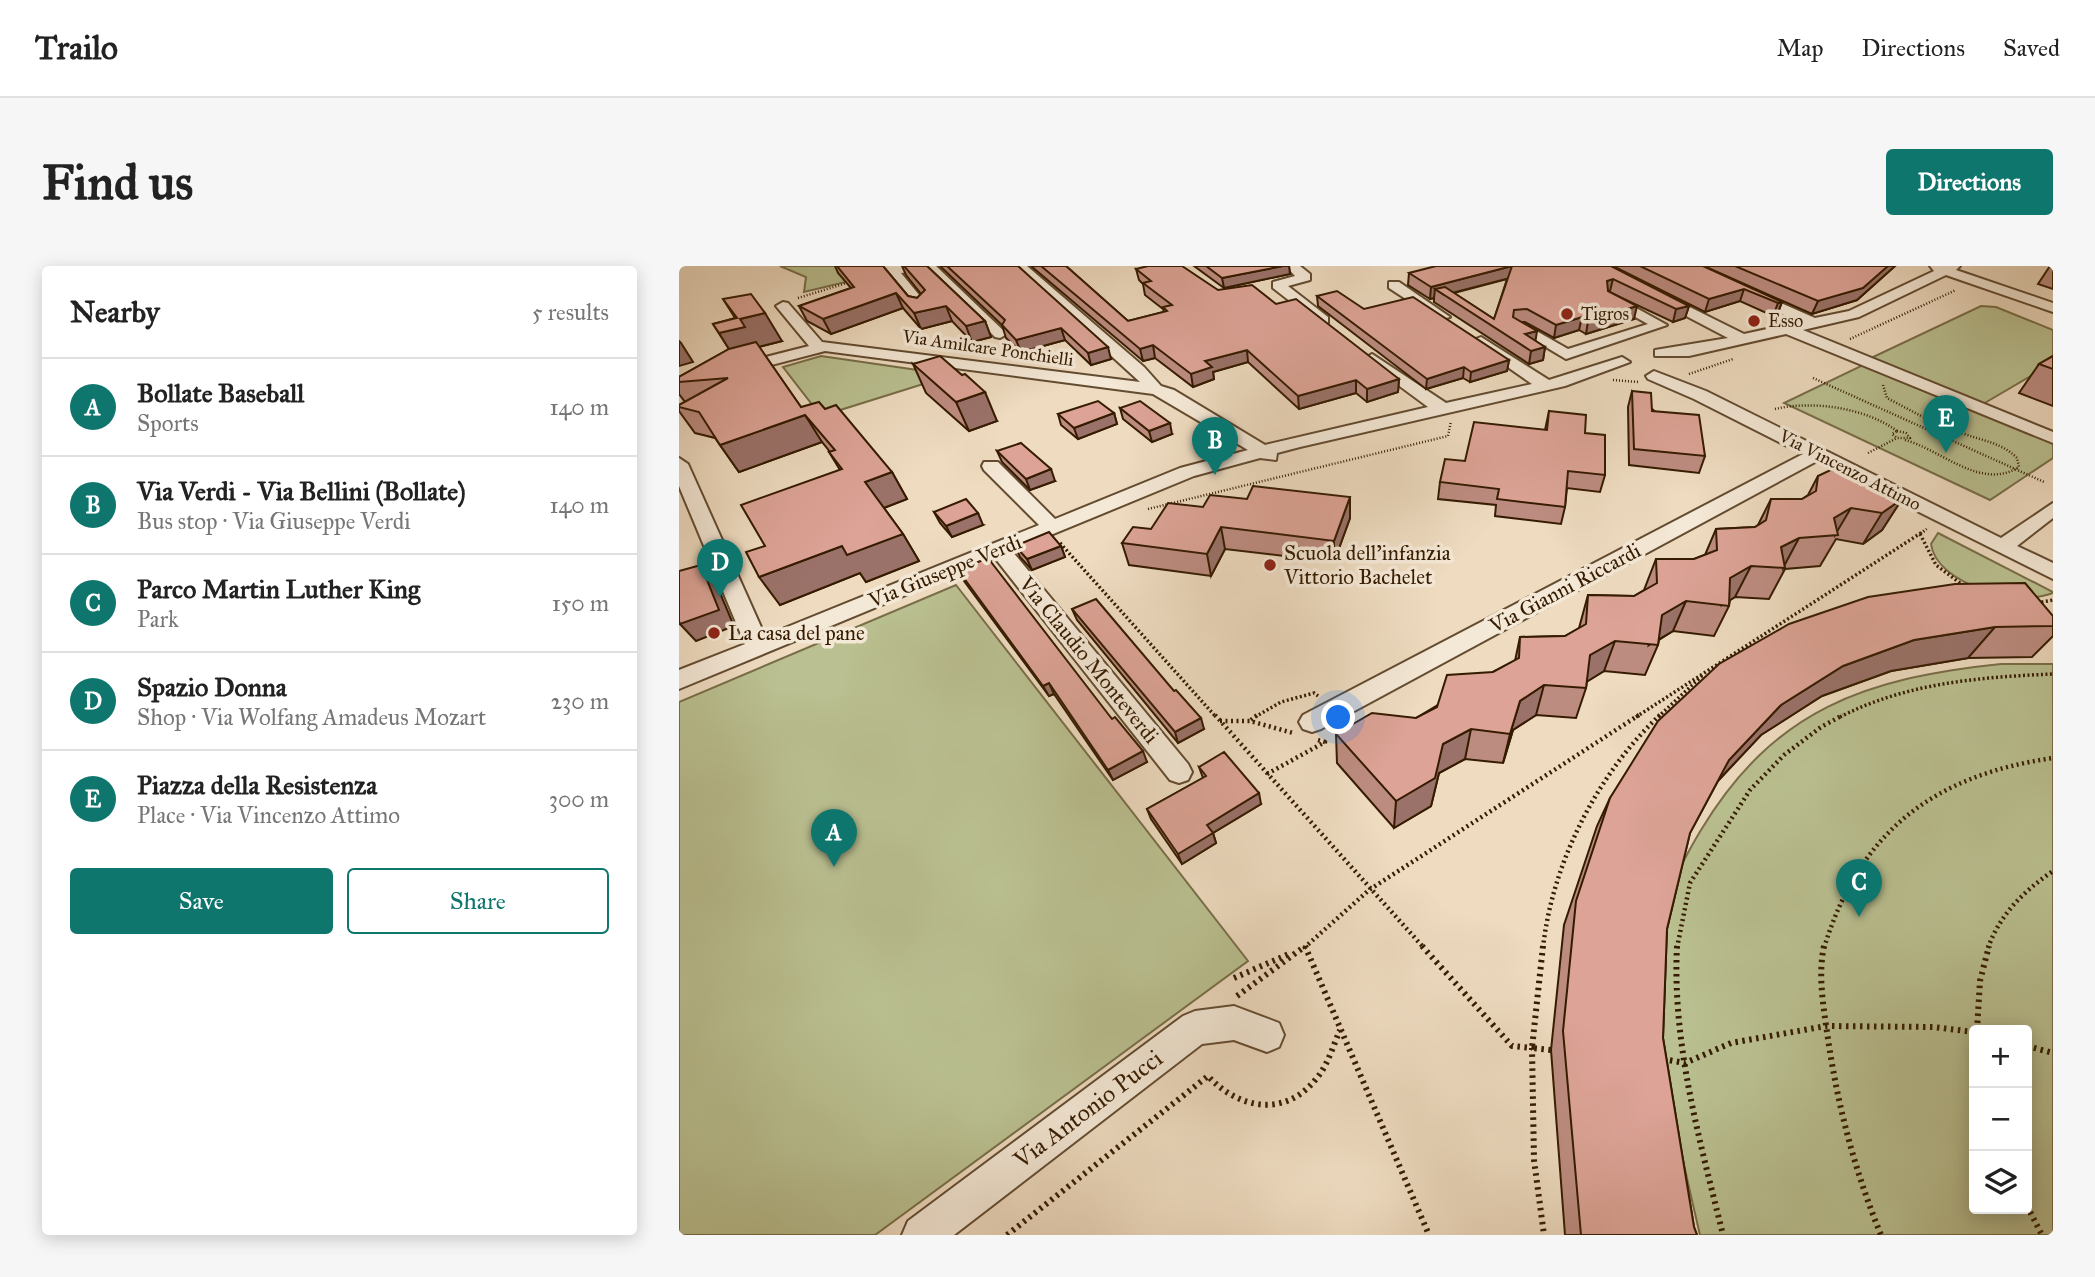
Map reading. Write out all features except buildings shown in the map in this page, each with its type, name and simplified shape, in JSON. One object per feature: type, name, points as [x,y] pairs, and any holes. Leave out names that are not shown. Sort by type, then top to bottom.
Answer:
[{"type":"street","points":[[853,266],[897,270],[929,266],[1000,334]]},
{"type":"street","points":[[1019,266],[1138,370],[1155,389],[1168,393],[1266,453]]},
{"type":"street","points":[[1292,266],[1305,277],[1272,286],[1341,334]]},
{"type":"street","points":[[1597,266],[1738,340]]},
{"type":"street","points":[[1686,266],[1815,324]]},
{"type":"street","points":[[1947,267],[2053,308]]},
{"type":"street","points":[[1611,341],[1630,356],[1790,330],[1868,309],[1947,267],[2053,302]]},
{"type":"street","points":[[897,270],[922,307]]},
{"type":"street","points":[[1915,284],[1962,282],[2002,289]]},
{"type":"street","points":[[1394,285],[1465,332],[1553,384]]},
{"type":"street","points":[[1518,327],[1551,347],[1571,354],[1660,325],[1611,298]]},
{"type":"street","points":[[679,384],[817,346],[788,303]]},
{"type":"street","points":[[1551,347],[1649,318]]},
{"type":"street","points":[[1790,330],[2053,438]]},
{"type":"street","points":[[1630,356],[1629,369],[1649,378],[1738,340]]},
{"type":"street","name":"Via Amilcare Ponchielli","points":[[817,346],[1155,389]]},
{"type":"street","points":[[1363,351],[1445,415]]},
{"type":"street","name":"Via Vincenzo Attimo","points":[[1660,353],[1697,394]]},
{"type":"street","name":"Via Giuseppe Verdi","points":[[679,680],[999,549],[1140,502],[1266,453],[1445,415],[1553,384],[1630,356]]},
{"type":"street","name":"Via Giuseppe Verdi","points":[[1553,384],[1611,374],[1649,378]]},
{"type":"street","name":"Via Vincenzo Attimo","points":[[1649,378],[1697,394],[2053,572]]},
{"type":"street","name":"Via Gianni Riccardi","points":[[1308,732],[1335,709],[1818,454]]},
{"type":"street","points":[[679,464],[758,647]]},
{"type":"street","points":[[991,466],[1054,532]]},
{"type":"street","points":[[2002,547],[2053,509]]},
{"type":"street","name":"Via Claudio Monteverdi","points":[[999,549],[1179,772]]},
{"type":"street","name":"Via Antonio Pucci","points":[[922,1235],[1195,1028],[1234,1023],[1267,1035]]},
{"type":"path","points":[[788,303],[897,270]]},
{"type":"path","points":[[1869,362],[1870,369],[1883,382],[1887,398],[1927,421]]},
{"type":"path","points":[[1604,381],[1649,378]]},
{"type":"path","points":[[1813,378],[2044,482]]},
{"type":"path","points":[[1776,409],[1789,404],[1828,408],[1887,422],[1897,431],[1910,436],[1905,440]]},
{"type":"path","points":[[1140,502],[1448,436],[1445,415]]},
{"type":"path","points":[[1923,417],[1932,415],[1959,432],[2006,448],[2020,463],[2017,471]]},
{"type":"path","points":[[1918,426],[1927,421],[1941,421]]},
{"type":"path","points":[[1897,431],[1892,434],[1897,438],[1934,448],[1969,470],[2001,475],[2017,471]]},
{"type":"path","points":[[1868,453],[1897,438]]},
{"type":"path","points":[[1234,978],[1304,947],[1369,890],[1932,525],[1921,519]]},
{"type":"path","points":[[1054,532],[1369,890],[1512,1046],[1551,1050]]},
{"type":"path","points":[[1920,533],[1925,550],[1936,567],[1973,591]]},
{"type":"path","points":[[2031,603],[2053,600]]},
{"type":"path","points":[[1725,657],[1763,645]]},
{"type":"path","points":[[1544,1235],[1534,1160],[1532,1048],[1546,919],[1581,819],[1631,742],[1713,666]]},
{"type":"path","points":[[1723,1235],[1685,1063],[1677,957],[1688,890],[1738,803],[1767,768],[1834,718],[1875,699],[1955,680],[2053,674]]},
{"type":"path","points":[[1250,721],[1268,706],[1292,697],[1314,693],[1335,709]]},
{"type":"path","points":[[1219,721],[1250,721],[1308,732],[1325,742],[1267,774]]},
{"type":"path","points":[[1881,1235],[1859,1183],[1842,1129],[1831,1075],[1821,996],[1823,951],[1856,873],[1878,842],[1931,794],[1961,778],[2028,760],[2053,758]]},
{"type":"path","points":[[1976,1025],[1982,962],[1999,921],[2023,892],[2053,871]]},
{"type":"path","points":[[1304,947],[1429,1235]]},
{"type":"path","points":[[1195,1028],[1297,951]]},
{"type":"path","points":[[1655,1058],[1685,1063],[1731,1043],[1826,1026],[1933,1027],[1969,1030]]},
{"type":"path","points":[[1007,1235],[1208,1076],[1229,1098],[1250,1105],[1273,1106],[1303,1093],[1324,1068],[1340,1030]]},
{"type":"path","points":[[2032,1047],[2053,1053]]},
{"type":"path","points":[[2031,1214],[2042,1235]]},
{"type":"green space","points":[[780,266],[836,266],[850,281],[804,292],[806,277]]},
{"type":"green space","points":[[1981,306],[1996,307],[2053,330],[2053,363],[1983,404],[1871,358]]},
{"type":"green space","points":[[821,356],[952,375],[821,416],[783,367]]},
{"type":"green space","points":[[1863,365],[2053,443],[2053,458],[1990,500],[1784,403]]},
{"type":"green space","points":[[1938,533],[2053,593],[2039,597],[2021,597],[1982,589],[1963,581],[1948,571],[1936,558],[1931,544]]},
{"type":"green space","points":[[956,585],[1248,961],[875,1235],[679,1235],[679,702]]},
{"type":"green space","points":[[2001,664],[2053,664],[2053,1235],[1700,1235],[1670,1095],[1660,1024],[1659,936],[1671,888],[1701,830],[1729,789],[1760,755],[1792,728],[1828,707],[1866,691],[1907,679]]},
{"type":"place","name":"Tigros","points":[[1567,314]]},
{"type":"place","name":"Esso","points":[[1754,321]]},
{"type":"place","name":"Piazza della Resistenza","points":[[1946,453]]},
{"type":"place","name":"Via Verdi - Via Bellini (Bollate)","points":[[1215,475]]},
{"type":"place","name":"Scuola dell'infanzia Vittorio Bachelet","points":[[1270,565]]},
{"type":"place","name":"Spazio Donna","points":[[720,597]]},
{"type":"place","name":"La casa del pane","points":[[714,633]]},
{"type":"place","name":"Bollate Baseball","points":[[834,867]]},
{"type":"place","name":"Parco Martin Luther King","points":[[1859,917]]}]
